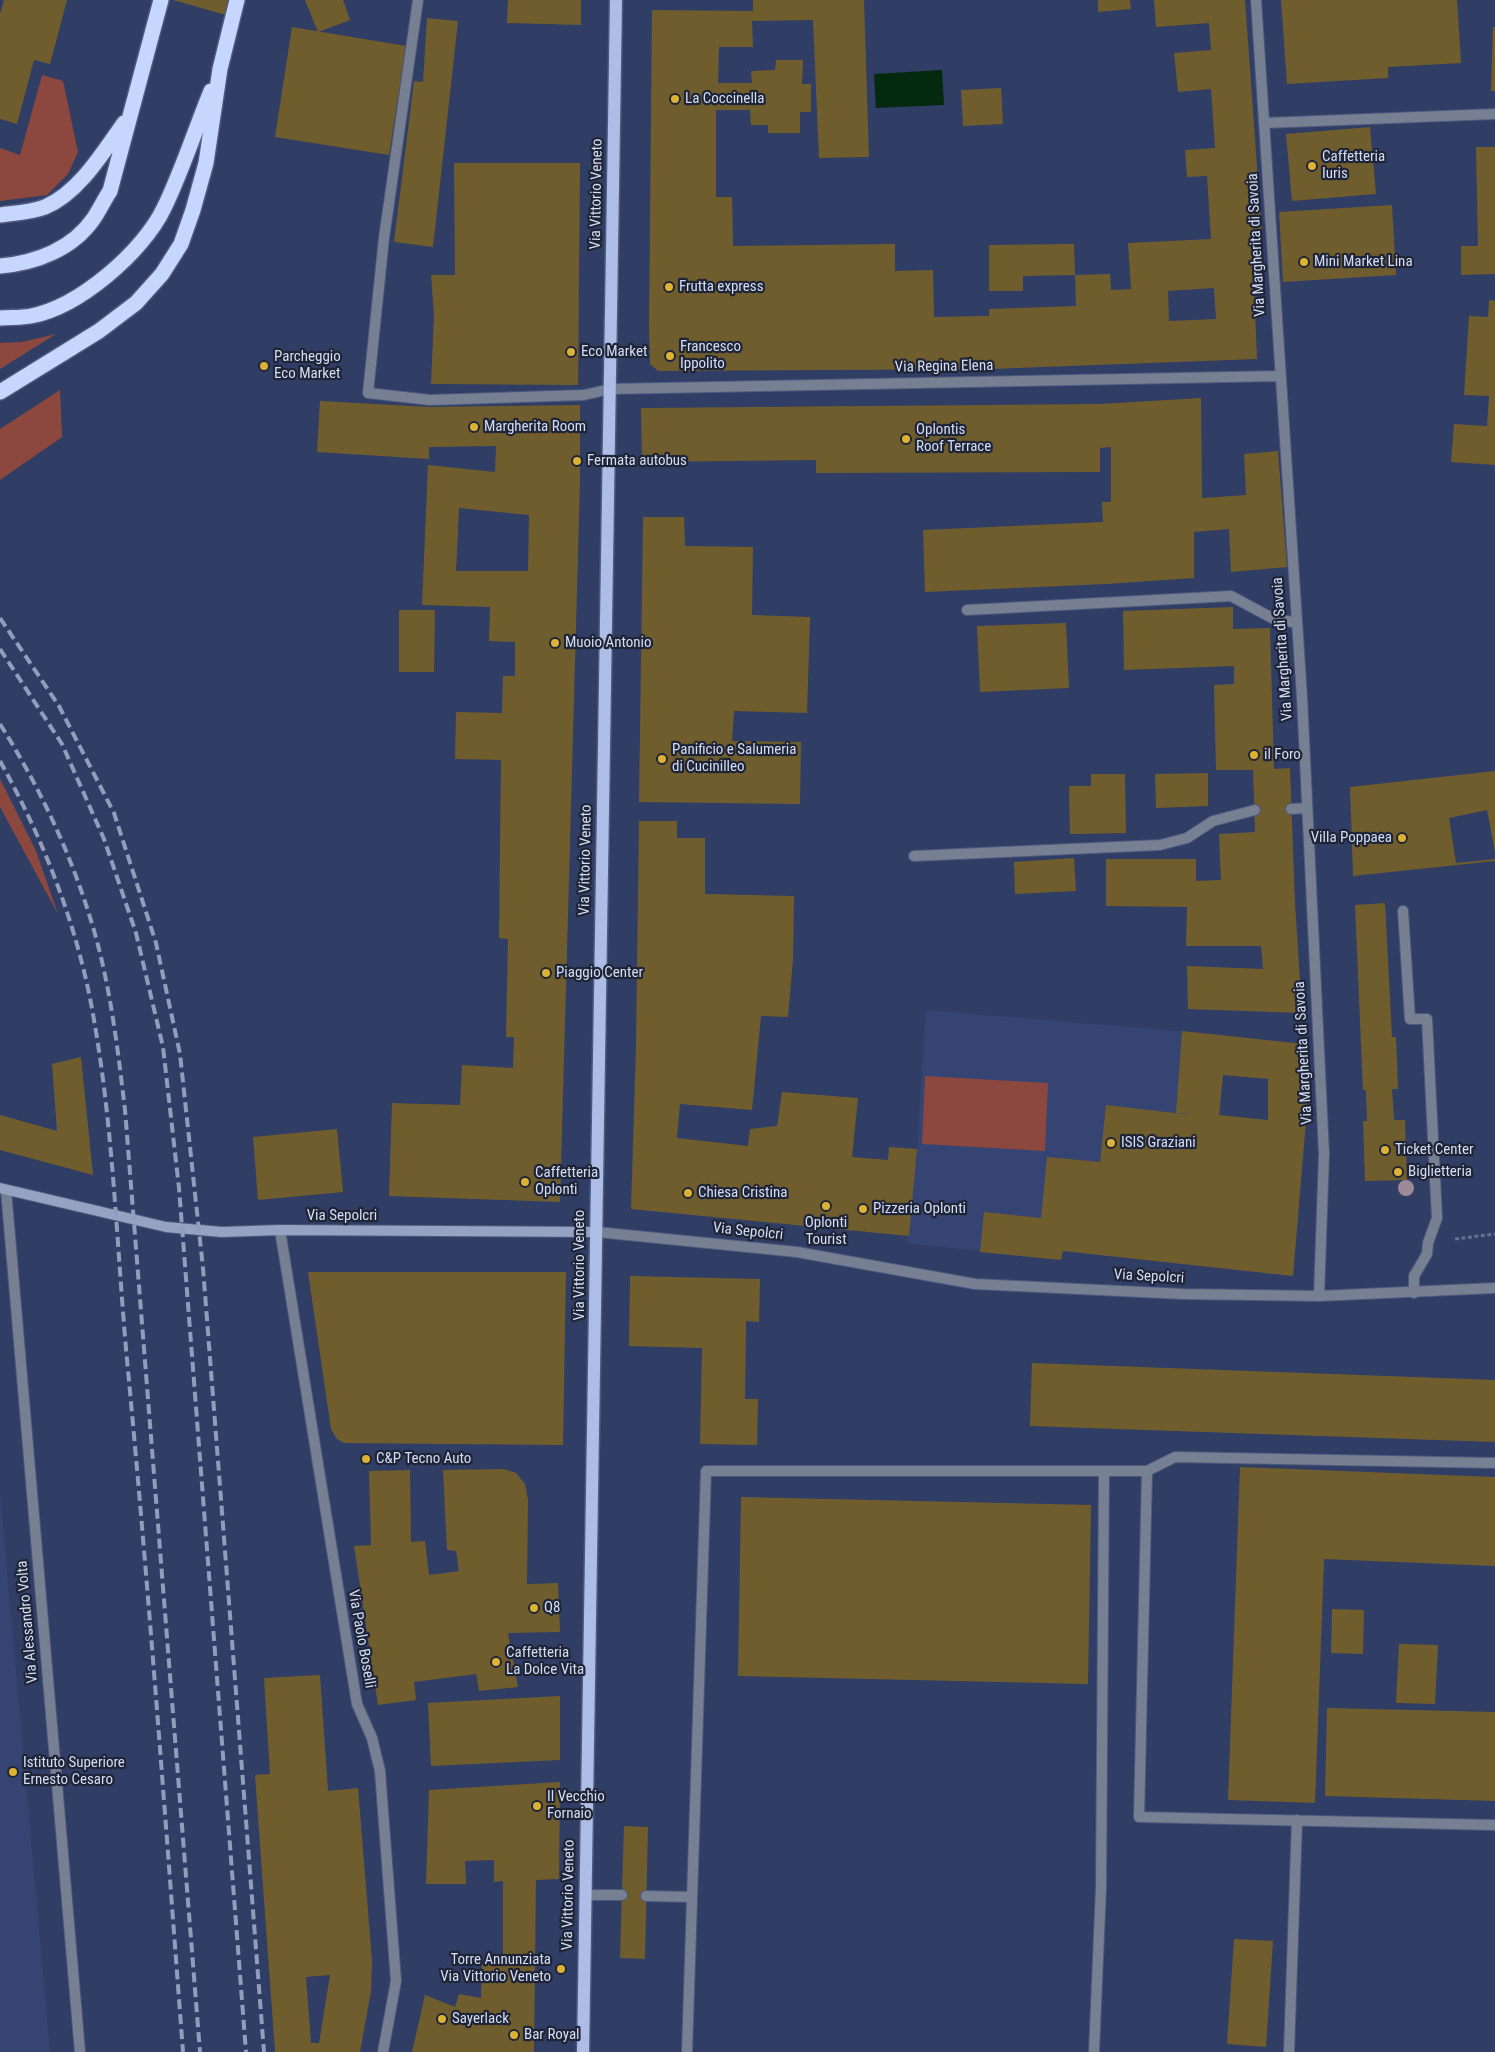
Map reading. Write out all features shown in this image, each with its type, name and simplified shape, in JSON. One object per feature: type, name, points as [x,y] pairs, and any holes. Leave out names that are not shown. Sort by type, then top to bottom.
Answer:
[{"type":"highway","points":[[0,266],[21,264],[46,256],[72,241],[93,219],[110,191],[161,0]]},
{"type":"highway","points":[[0,392],[99,331],[136,303],[162,274],[181,244],[206,163],[220,69],[238,0]]},
{"type":"highway","points":[[0,318],[31,316],[67,303],[105,278],[138,246],[163,210],[220,69]]},
{"type":"highway","points":[[0,215],[46,207],[68,192],[89,172],[129,116]]},
{"type":"main road","name":"Via Vittorio Veneto","points":[[583,2052],[616,0]]},
{"type":"street","points":[[418,0],[384,238],[368,394],[430,400],[578,395],[610,389]]},
{"type":"street","name":"Via Margherita di Savoia","points":[[1256,0],[1297,623],[1307,808],[1324,1154],[1320,1296]]},
{"type":"street","points":[[1265,123],[1495,114]]},
{"type":"street","name":"Via Regina Elena","points":[[610,389],[1280,376]]},
{"type":"street","points":[[967,610],[1231,596],[1272,618],[1297,623]]},
{"type":"street","points":[[1291,808],[1307,808]]},
{"type":"street","points":[[914,856],[1160,845],[1187,838],[1213,821],[1255,810]]},
{"type":"street","points":[[1403,911],[1410,1019],[1427,1019],[1437,1218],[1428,1243],[1427,1254],[1414,1276],[1414,1292]]},
{"type":"street","name":"Via Sepolcri","points":[[3,1189],[166,1228],[222,1232],[280,1230],[596,1232],[796,1252],[975,1284],[1183,1294],[1320,1296],[1495,1288]]},
{"type":"street","name":"Via Alessandro Volta","points":[[3,1189],[80,2052]]},
{"type":"street","name":"Via Paolo Boselli","points":[[280,1230],[357,1704],[372,1738],[380,1772],[396,1981],[383,2052]]},
{"type":"street","points":[[687,2052],[706,1470],[1147,1472],[1175,1457],[1495,1463]]},
{"type":"street","points":[[1094,2052],[1101,1888],[1104,1471]]},
{"type":"street","points":[[1147,1472],[1139,1817],[1495,1825]]},
{"type":"street","points":[[1288,2052],[1297,1820]]},
{"type":"street","points":[[585,1895],[622,1895]]},
{"type":"street","points":[[646,1896],[692,1896]]},
{"type":"path","points":[[1428,1243],[1495,1234]]},
{"type":"shaded area","points":[[942,70],[944,105],[876,108],[874,74]]},
{"type":"shaded area","points":[[42,75],[63,81],[78,152],[68,174],[47,195],[0,201],[0,148],[20,155]]},
{"type":"shaded area","points":[[56,334],[0,369],[0,343],[22,342]]},
{"type":"shaded area","points":[[60,390],[62,437],[0,480],[0,429]]},
{"type":"shaded area","points":[[0,779],[36,851],[58,914],[0,807]]},
{"type":"shaded area","name":"ISIS Graziani","points":[[926,1010],[1226,1035],[1220,1115],[1268,1120],[1269,1092],[1304,1136],[1293,1276],[1063,1251],[1061,1260],[907,1243],[917,1149]]},
{"type":"shaded area","points":[[925,1076],[1048,1083],[1045,1151],[922,1144]]},
{"type":"shaded area","name":"Istituto Superiore Ernesto Cesaro","points":[[0,1492],[50,2052],[0,2052]]},
{"type":"building","points":[[4,0],[67,0],[50,64],[34,60],[17,124],[0,119],[0,14]]},
{"type":"building","points":[[173,0],[237,0],[233,17]]},
{"type":"building","points":[[305,0],[343,0],[350,20],[318,32]]},
{"type":"building","points":[[508,0],[581,0],[581,25],[507,23]]},
{"type":"building","points":[[753,0],[864,0],[869,157],[819,158],[813,20],[752,21],[753,47],[719,47],[718,83],[752,83],[751,71],[775,70],[776,60],[803,60],[802,84],[811,84],[811,112],[800,112],[800,133],[768,133],[768,125],[751,125],[750,110],[716,110],[716,197],[732,197],[733,246],[895,244],[895,271],[933,270],[934,317],[989,316],[989,309],[1076,306],[1075,275],[1110,274],[1111,290],[1131,289],[1128,243],[1211,239],[1207,176],[1187,177],[1185,150],[1215,148],[1211,89],[1178,92],[1174,53],[1211,50],[1209,23],[1156,27],[1154,0],[1245,0],[1262,236],[1252,238],[1257,359],[990,369],[658,371],[650,364],[649,325],[652,10],[753,11]],"holes":[[[1214,288],[1216,319],[1169,321],[1168,291]]]},
{"type":"building","points":[[1098,0],[1130,0],[1131,9],[1098,12]]},
{"type":"building","points":[[1281,0],[1457,0],[1461,63],[1388,67],[1388,78],[1287,84]]},
{"type":"building","points":[[427,18],[458,21],[433,247],[394,242],[414,81],[423,82]]},
{"type":"building","points":[[292,27],[406,46],[389,155],[275,137]]},
{"type":"building","points":[[1493,27],[1495,27],[1495,91],[1491,91]]},
{"type":"building","points":[[1001,88],[1003,124],[963,126],[961,90]]},
{"type":"building","points":[[1370,127],[1376,194],[1292,201],[1286,134]]},
{"type":"building","points":[[1476,147],[1495,147],[1495,274],[1461,275],[1461,246],[1478,246]]},
{"type":"building","points":[[454,163],[580,163],[578,385],[431,384],[434,315],[431,275],[455,275]]},
{"type":"building","points":[[1392,205],[1396,275],[1283,282],[1279,212]]},
{"type":"building","points":[[1074,244],[1075,275],[1023,276],[1023,291],[989,291],[989,245]]},
{"type":"building","points":[[1489,300],[1495,301],[1495,465],[1451,462],[1454,424],[1487,426],[1489,396],[1464,395],[1469,316],[1488,317]]},
{"type":"building","points":[[1201,398],[1202,498],[1246,495],[1244,454],[1278,451],[1287,567],[1231,572],[1229,529],[1194,532],[1194,578],[925,592],[923,530],[1103,522],[1102,502],[1111,502],[1111,447],[1100,448],[1100,472],[816,473],[816,460],[642,462],[641,408],[1100,404]]},
{"type":"building","points":[[320,401],[430,407],[580,405],[580,481],[560,1202],[389,1196],[392,1103],[460,1105],[462,1065],[513,1068],[514,1037],[506,1037],[508,939],[499,938],[501,760],[455,759],[456,712],[502,713],[503,676],[515,676],[515,642],[489,641],[490,607],[422,605],[428,465],[495,472],[496,446],[429,447],[429,459],[317,452]],"holes":[[[459,508],[529,515],[528,571],[456,571]]]},
{"type":"building","points":[[643,517],[684,517],[685,546],[753,547],[752,615],[810,617],[807,713],[734,711],[732,741],[801,742],[800,804],[639,802]]},
{"type":"building","points":[[1233,607],[1233,629],[1270,628],[1274,769],[1290,768],[1295,903],[1302,1013],[1188,1009],[1187,966],[1263,969],[1261,946],[1186,946],[1187,907],[1106,906],[1106,859],[1196,859],[1196,881],[1221,880],[1219,834],[1255,832],[1253,770],[1216,770],[1214,685],[1234,684],[1234,666],[1124,670],[1123,611]]},
{"type":"building","points":[[399,610],[435,610],[434,672],[399,672]]},
{"type":"building","points":[[1066,623],[1069,688],[980,692],[977,626]]},
{"type":"building","name":"Villa Poppaea","points":[[1495,771],[1495,852],[1487,810],[1449,818],[1456,863],[1495,859],[1495,861],[1353,876],[1350,787]]},
{"type":"building","points":[[1208,773],[1208,806],[1156,808],[1155,774]]},
{"type":"building","points":[[1091,774],[1125,774],[1126,833],[1070,834],[1069,786],[1091,786]]},
{"type":"building","points":[[639,821],[677,821],[677,838],[705,838],[705,894],[794,896],[793,959],[788,1017],[761,1016],[752,1110],[680,1104],[677,1138],[748,1146],[750,1129],[777,1126],[782,1092],[858,1098],[852,1157],[888,1160],[889,1147],[917,1149],[909,1236],[631,1209],[636,1046]]},
{"type":"building","points":[[1074,858],[1076,891],[1015,894],[1014,862]]},
{"type":"building","points":[[1385,903],[1392,1037],[1396,1037],[1398,1089],[1392,1089],[1394,1120],[1405,1120],[1407,1180],[1365,1181],[1363,1121],[1367,1121],[1366,1090],[1363,1090],[1355,905]]},
{"type":"building","points":[[1182,1031],[1304,1044],[1308,1097],[1293,1276],[1063,1251],[1061,1260],[980,1252],[984,1212],[1041,1218],[1047,1157],[1100,1162],[1106,1105],[1183,1114],[1191,1114],[1176,1113]],"holes":[[[1223,1075],[1268,1079],[1268,1120],[1219,1115]]]},
{"type":"building","points":[[81,1057],[93,1175],[0,1150],[0,1115],[57,1131],[52,1064]]},
{"type":"building","points":[[337,1129],[343,1192],[258,1200],[253,1137]]},
{"type":"building","points":[[308,1272],[566,1272],[563,1445],[344,1443],[337,1439],[331,1429]]},
{"type":"building","points":[[630,1276],[760,1279],[759,1322],[746,1321],[745,1399],[758,1399],[757,1445],[700,1444],[702,1348],[629,1346]]},
{"type":"building","points":[[1032,1363],[1495,1380],[1495,1442],[1030,1426]]},
{"type":"building","points":[[1240,1467],[1495,1477],[1495,1566],[1324,1559],[1315,1803],[1228,1800]]},
{"type":"building","points":[[504,1469],[516,1473],[525,1484],[528,1500],[527,1584],[558,1583],[560,1632],[508,1633],[518,1687],[479,1691],[476,1674],[414,1682],[416,1700],[378,1705],[354,1546],[371,1545],[369,1471],[410,1470],[411,1542],[425,1541],[429,1575],[459,1571],[456,1551],[447,1550],[443,1470]]},
{"type":"building","points":[[741,1497],[1091,1505],[1088,1684],[738,1676]]},
{"type":"building","points":[[1332,1609],[1364,1610],[1363,1654],[1331,1653]]},
{"type":"building","points":[[1399,1644],[1438,1645],[1435,1704],[1396,1703]]},
{"type":"building","points":[[320,1675],[328,1791],[358,1788],[372,1961],[371,1991],[360,2052],[275,2052],[255,1775],[270,1774],[264,1678]],"holes":[[[330,1975],[319,2043],[311,2043],[306,1977]]]},
{"type":"building","points":[[560,1696],[560,1760],[431,1766],[428,1703]]},
{"type":"building","points":[[1327,1708],[1495,1712],[1495,1801],[1325,1796]]},
{"type":"building","points":[[560,1782],[559,1879],[536,1880],[534,2052],[412,2052],[425,1995],[455,2007],[459,1994],[481,1998],[482,1964],[503,1964],[503,1881],[494,1882],[494,1860],[465,1861],[466,1884],[426,1884],[429,1790]]},
{"type":"building","points":[[624,1826],[648,1827],[645,1959],[620,1958]]},
{"type":"building","points":[[1234,1939],[1273,1941],[1266,2047],[1227,2044]]},
{"type":"railway","points":[[0,618],[59,706],[114,813],[156,943],[180,1054],[203,1268],[264,2052]]},
{"type":"railway","points":[[0,649],[62,744],[104,839],[136,933],[163,1047],[179,1188],[246,2052]]},
{"type":"railway","points":[[0,724],[43,799],[67,852],[87,906],[101,956],[120,1066],[200,2052]]},
{"type":"railway","points":[[0,761],[32,823],[70,920],[88,986],[101,1065],[111,1155],[158,1716],[183,2052]]},
{"type":"place","name":"La Coccinella","points":[[675,99]]},
{"type":"place","name":"Caffetteria Iuris","points":[[1312,166]]},
{"type":"place","name":"Mini Market Lina","points":[[1304,262]]},
{"type":"place","name":"Frutta express","points":[[669,287]]},
{"type":"place","name":"Eco Market","points":[[571,352]]},
{"type":"place","name":"Francesco Ippolito","points":[[670,356]]},
{"type":"place","name":"Parcheggio Eco Market","points":[[264,366]]},
{"type":"place","name":"Margherita Room","points":[[474,427]]},
{"type":"place","name":"Oplontis Roof Terrace","points":[[906,439]]},
{"type":"place","name":"Fermata autobus","points":[[577,461]]},
{"type":"place","name":"Muoio Antonio","points":[[555,643]]},
{"type":"place","name":"il Foro","points":[[1254,755]]},
{"type":"place","name":"Panificio e Salumeria di Cucinilleo","points":[[662,759]]},
{"type":"place","name":"Villa Poppaea","points":[[1402,838]]},
{"type":"place","name":"Piaggio Center","points":[[546,973]]},
{"type":"place","name":"ISIS Graziani","points":[[1111,1143]]},
{"type":"place","name":"Ticket Center","points":[[1385,1150]]},
{"type":"place","name":"Biglietteria","points":[[1398,1172]]},
{"type":"place","name":"Caffetteria Oplonti","points":[[525,1182]]},
{"type":"place","name":"Chiesa Cristina","points":[[688,1193]]},
{"type":"place","name":"Oplonti Tourist","points":[[826,1206]]},
{"type":"place","name":"Pizzeria Oplonti","points":[[863,1209]]},
{"type":"place","name":"C&P Tecno Auto","points":[[366,1459]]},
{"type":"place","name":"Q8","points":[[534,1608]]},
{"type":"place","name":"Caffetteria La Dolce Vita","points":[[496,1662]]},
{"type":"place","name":"Istituto Superiore Ernesto Cesaro","points":[[13,1772]]},
{"type":"place","name":"Il Vecchio Fornaio","points":[[537,1806]]},
{"type":"place","name":"Torre Annunziata Via Vittorio Veneto","points":[[561,1969]]},
{"type":"place","name":"Sayerlack","points":[[442,2019]]},
{"type":"place","name":"Bar Royal","points":[[514,2035]]}]
